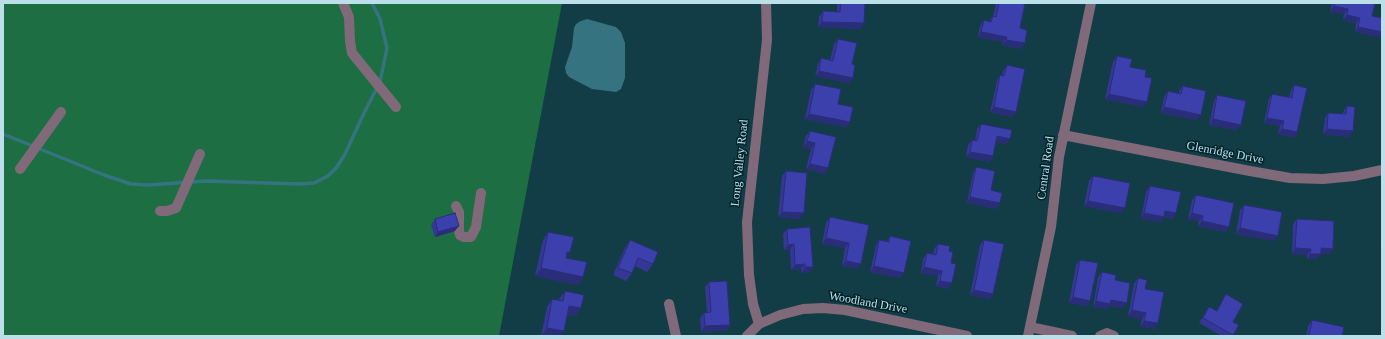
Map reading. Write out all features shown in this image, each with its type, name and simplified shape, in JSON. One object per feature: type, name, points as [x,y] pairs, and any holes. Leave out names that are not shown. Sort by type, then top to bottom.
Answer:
[{"type":"street","points":[[343,3],[349,17],[352,53],[396,107]]},
{"type":"street","name":"Long Valley Road","points":[[760,324],[753,304],[750,283],[747,222],[767,40],[766,3]]},
{"type":"street","name":"Central Road","points":[[1029,331],[1051,227],[1059,157],[1091,3]]},
{"type":"street","points":[[20,169],[61,112]]},
{"type":"street","name":"Glenridge Drive","points":[[1064,134],[1290,178],[1323,179],[1354,176],[1382,170]]},
{"type":"street","points":[[160,211],[173,210],[176,208],[200,154]]},
{"type":"street","points":[[456,206],[459,212],[460,235],[464,237],[471,237],[474,234],[476,227],[481,193]]},
{"type":"street","points":[[669,304],[676,336]]},
{"type":"street","name":"Woodland Drive","points":[[747,336],[760,324],[780,315],[803,308],[845,310],[967,336]]},
{"type":"street","points":[[1029,331],[1072,336]]},
{"type":"street","points":[[1100,336],[1107,333],[1114,336]]},
{"type":"green space","points":[[3,3],[562,3],[499,336],[3,336]]},
{"type":"water","points":[[587,19],[616,27],[621,32],[625,43],[625,78],[621,89],[616,92],[592,89],[569,77],[566,73],[565,67],[572,47],[574,28],[576,24]]},
{"type":"building","points":[[841,3],[865,3],[864,23],[822,22],[823,11],[840,12]]},
{"type":"building","points":[[999,3],[1025,3],[1020,28],[1027,30],[1025,43],[1006,40],[1007,37],[981,32],[984,20],[991,22],[993,16],[996,17]]},
{"type":"building","points":[[1335,3],[1375,3],[1372,16],[1382,18],[1382,32],[1358,27],[1360,18],[1347,15],[1348,9],[1334,6]]},
{"type":"building","points":[[838,39],[857,43],[852,64],[855,65],[853,78],[819,71],[821,58],[833,61]]},
{"type":"building","points":[[1117,56],[1132,59],[1130,67],[1146,70],[1145,77],[1152,78],[1147,102],[1109,94]]},
{"type":"building","points":[[1007,65],[1025,69],[1016,112],[994,107],[1000,75],[1004,76]]},
{"type":"building","points":[[815,84],[841,89],[838,104],[853,107],[850,122],[809,114]]},
{"type":"building","points":[[1294,85],[1307,88],[1297,132],[1282,129],[1284,121],[1267,118],[1272,94],[1292,98]]},
{"type":"building","points":[[1183,86],[1206,91],[1201,115],[1164,107],[1168,91],[1181,94]]},
{"type":"building","points":[[1217,95],[1246,101],[1241,125],[1213,119]]},
{"type":"building","points":[[1347,106],[1355,107],[1353,131],[1327,129],[1328,113],[1346,114]]},
{"type":"building","points":[[981,124],[1012,130],[1010,139],[997,136],[993,156],[970,152],[972,140],[977,141]]},
{"type":"building","points":[[810,131],[836,137],[828,168],[810,164],[815,143],[807,141]]},
{"type":"building","points":[[976,167],[995,171],[991,190],[1002,193],[1000,203],[970,197]]},
{"type":"building","points":[[786,171],[807,173],[804,213],[782,212]]},
{"type":"building","points":[[1093,176],[1130,183],[1125,208],[1088,201]]},
{"type":"building","points":[[1150,186],[1181,192],[1176,213],[1165,211],[1164,217],[1144,213]]},
{"type":"building","points":[[1196,195],[1234,203],[1229,227],[1202,221],[1203,216],[1192,213]]},
{"type":"building","points":[[1244,205],[1282,212],[1278,236],[1240,228]]},
{"type":"building","points":[[455,213],[459,226],[438,232],[435,219]]},
{"type":"building","points":[[830,217],[869,225],[861,264],[846,261],[849,243],[826,238]]},
{"type":"building","points":[[1297,219],[1334,221],[1333,249],[1321,248],[1321,254],[1310,254],[1311,249],[1295,248]]},
{"type":"building","points":[[810,227],[813,267],[805,267],[805,264],[795,265],[794,244],[788,245],[787,229]]},
{"type":"building","points":[[548,232],[574,237],[570,252],[567,252],[566,258],[587,262],[583,277],[541,268]]},
{"type":"building","points":[[890,236],[911,241],[904,273],[874,266],[879,240],[889,242]]},
{"type":"building","points":[[630,240],[658,252],[653,264],[638,258],[632,273],[618,268]]},
{"type":"building","points":[[984,240],[1004,244],[993,294],[974,290]]},
{"type":"building","points":[[938,244],[950,246],[949,251],[953,252],[951,263],[956,264],[952,283],[940,281],[942,271],[924,267],[927,253],[936,255]]},
{"type":"building","points":[[1080,260],[1098,263],[1090,301],[1073,297]]},
{"type":"building","points":[[1102,272],[1116,275],[1115,280],[1130,283],[1127,303],[1111,300],[1110,304],[1096,301]]},
{"type":"building","points":[[1138,278],[1147,280],[1145,289],[1164,292],[1158,323],[1144,321],[1146,313],[1132,310]]},
{"type":"building","points":[[727,281],[730,325],[705,326],[704,313],[711,312],[709,282]]},
{"type":"building","points":[[565,291],[584,295],[581,308],[569,306],[564,331],[547,328],[552,299],[563,301]]},
{"type":"building","points":[[1226,294],[1243,304],[1233,322],[1239,325],[1233,335],[1203,318],[1209,307],[1217,311]]},
{"type":"building","points":[[1312,320],[1344,327],[1342,336],[1309,336]]},
{"type":"waterway","points":[[3,134],[104,175],[131,184],[148,185],[206,181],[300,184],[314,183],[328,176],[337,167],[345,154],[380,82],[387,48],[380,19],[372,3]]}]
